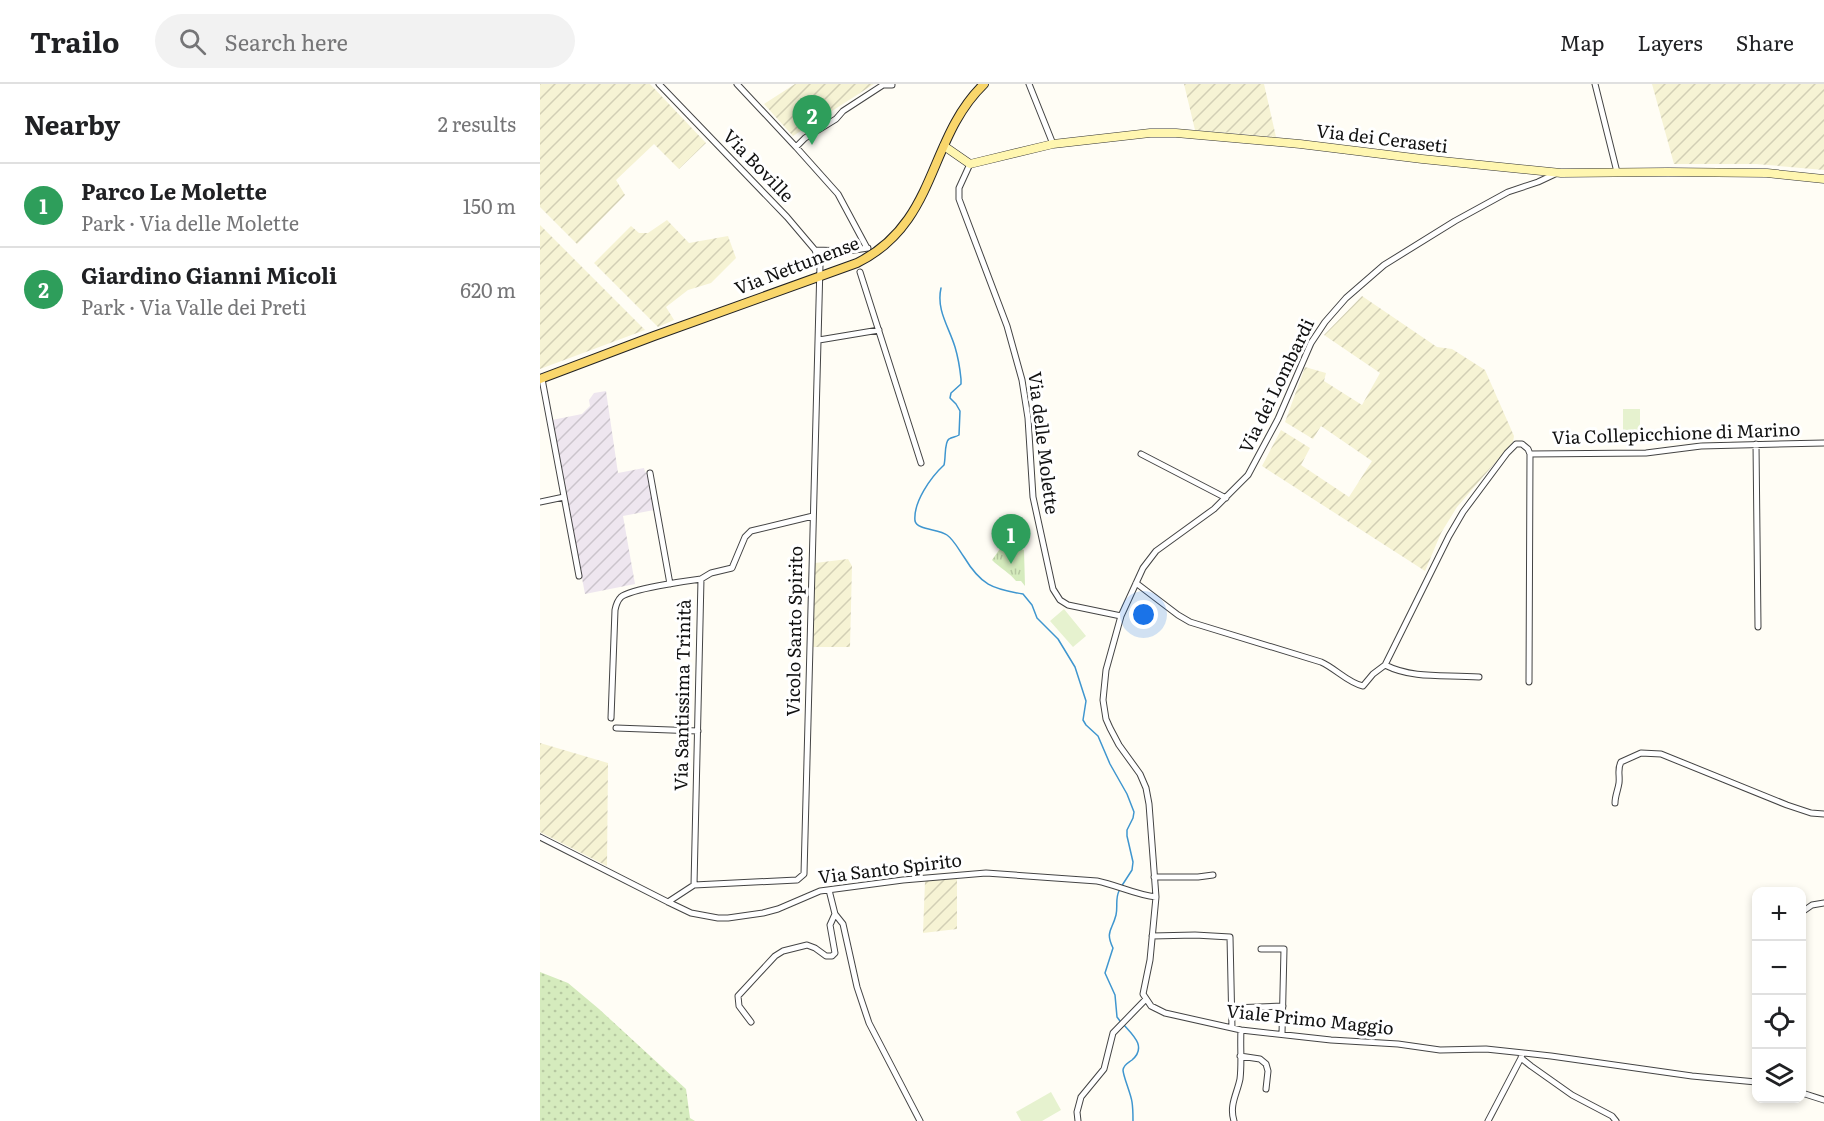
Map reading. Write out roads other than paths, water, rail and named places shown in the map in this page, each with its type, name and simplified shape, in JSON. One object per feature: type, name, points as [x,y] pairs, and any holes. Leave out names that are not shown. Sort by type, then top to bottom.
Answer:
[{"type":"main road","name":"Via Nettunense","points":[[541,379],[857,263],[870,251],[891,241],[910,216],[963,108],[984,84]]},
{"type":"street","name":"Via Boville","points":[[659,84],[815,250]]},
{"type":"street","points":[[737,84],[840,197],[870,251],[815,250],[820,263],[819,277]]},
{"type":"street","points":[[1029,84],[1053,144]]},
{"type":"street","points":[[1594,84],[1617,172]]},
{"type":"street","points":[[796,147],[807,137],[836,119],[843,111],[883,85],[892,85]]},
{"type":"street","name":"Via dei Ceraseti","points":[[970,164],[1053,144],[1149,133],[1182,133],[1557,173],[1774,173],[1824,179]]},
{"type":"street","points":[[944,146],[970,164]]},
{"type":"street","name":"Via delle Molette","points":[[970,164],[959,188],[959,199],[1007,326],[1022,380],[1028,418],[1033,497],[1053,589],[1058,598],[1068,605],[1121,616]]},
{"type":"street","name":"Via dei Lombardi","points":[[1121,616],[1146,564],[1156,551],[1226,498],[1253,467],[1278,419],[1311,343],[1322,325],[1346,298],[1384,265],[1455,221],[1508,192],[1557,173]]},
{"type":"street","points":[[860,272],[921,463]]},
{"type":"street","name":"Vicolo Santo Spirito","points":[[694,885],[797,880],[804,874],[819,277]]},
{"type":"street","points":[[819,340],[879,330]]},
{"type":"street","points":[[541,379],[579,576]]},
{"type":"street","name":"Via Collepicchione di Marino","points":[[1136,583],[1186,620],[1322,663],[1359,685],[1365,684],[1375,672],[1385,665],[1463,512],[1511,448],[1518,443],[1522,444],[1530,454],[1529,682]]},
{"type":"street","name":"Via Collepicchione di Marino","points":[[1530,454],[1646,453],[1701,446],[1824,443]]},
{"type":"street","points":[[1756,444],[1758,627]]},
{"type":"street","points":[[1141,454],[1226,498]]},
{"type":"street","points":[[650,473],[670,584]]},
{"type":"street","points":[[540,502],[564,497]]},
{"type":"street","name":"Via Santissima Trinità","points":[[694,885],[701,579],[708,574],[732,568],[744,537],[748,533],[813,516]]},
{"type":"street","points":[[611,718],[615,605],[618,600],[624,595],[701,579]]},
{"type":"street","points":[[1078,1121],[1077,1112],[1081,1097],[1106,1064],[1111,1036],[1146,999],[1143,990],[1156,897],[1146,788],[1136,767],[1114,738],[1103,704],[1106,670],[1121,616]]},
{"type":"street","points":[[1385,665],[1419,675],[1479,677]]},
{"type":"street","points":[[616,728],[698,731]]},
{"type":"street","points":[[1615,803],[1620,781],[1618,769],[1621,762],[1634,755],[1647,752],[1665,755],[1792,807],[1811,813],[1824,814]]},
{"type":"street","name":"Via Santo Spirito","points":[[540,837],[668,903],[698,915],[728,918],[778,909],[814,892],[903,880],[986,873],[1079,879],[1156,897]]},
{"type":"street","points":[[1154,878],[1213,875]]},
{"type":"street","points":[[668,903],[694,885]]},
{"type":"street","points":[[829,890],[835,914],[844,926],[857,987],[869,1023],[920,1121]]},
{"type":"street","points":[[1806,909],[1812,905],[1824,903]]},
{"type":"street","points":[[751,1022],[738,1004],[741,991],[775,956],[786,950],[807,945],[826,956],[832,956],[835,949],[830,926],[835,914]]},
{"type":"street","points":[[1152,936],[1230,937],[1232,1028]]},
{"type":"street","points":[[1261,949],[1284,949],[1282,1034]]},
{"type":"street","name":"Viale Primo Maggio","points":[[1146,999],[1153,1007],[1165,1012],[1240,1030],[1440,1050],[1486,1049],[1522,1056],[1560,1057],[1692,1076],[1752,1082]]},
{"type":"street","points":[[1232,1008],[1283,1006]]},
{"type":"street","points":[[1234,1121],[1233,1102],[1240,1080],[1240,1030]]},
{"type":"street","points":[[1240,1056],[1260,1059],[1266,1064],[1268,1071],[1266,1089]]},
{"type":"street","points":[[1488,1121],[1522,1056],[1528,1064],[1572,1095],[1612,1116],[1616,1121]]},
{"type":"street","points":[[1806,1094],[1824,1100]]},
{"type":"waterway","points":[[941,288],[940,304],[955,347],[961,375],[961,384],[951,393],[950,398],[960,411],[959,435],[947,441],[944,465],[920,498],[915,521],[920,526],[950,537],[982,580],[1003,590],[1023,594],[1032,605],[1037,618],[1058,639],[1075,667],[1086,701],[1083,720],[1098,736],[1134,812],[1127,830],[1133,862],[1132,870],[1121,887]]},
{"type":"waterway","points":[[1119,891],[1116,915],[1109,934],[1113,948],[1105,973],[1115,995],[1117,1017],[1120,1021]]},
{"type":"waterway","points":[[1124,1025],[1137,1041],[1138,1046],[1136,1055],[1123,1070],[1132,1102],[1133,1121]]},
{"type":"place","name":"Giardino Gianni Micoli","points":[[812,145]]},
{"type":"place","name":"Parco Le Molette","points":[[1011,564]]}]
